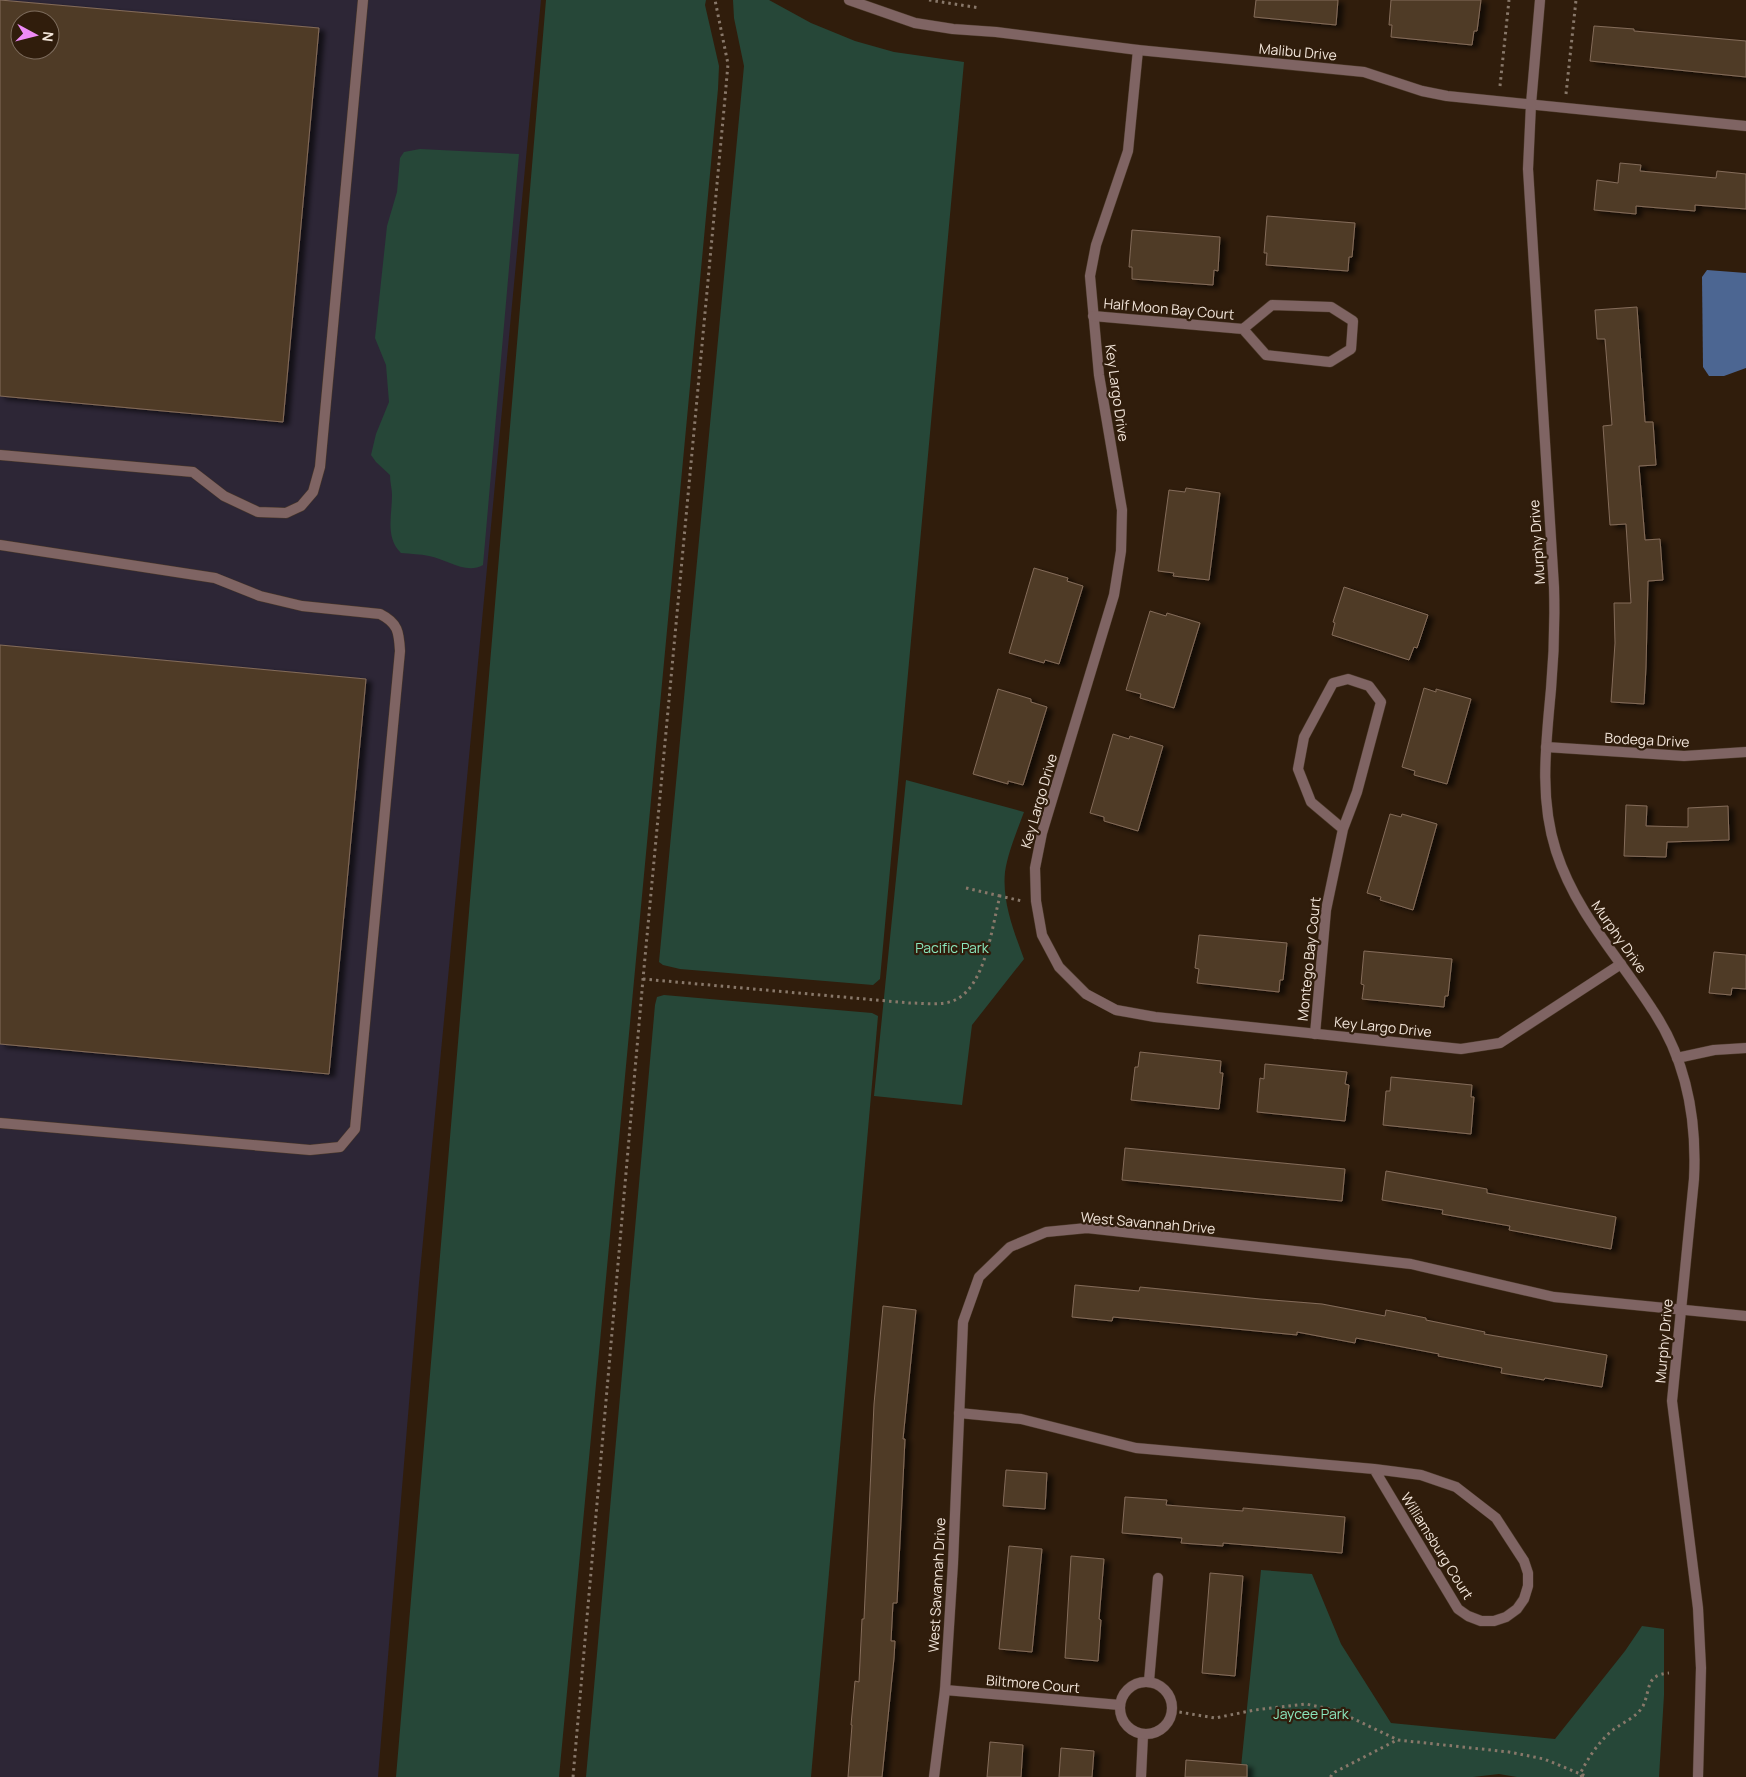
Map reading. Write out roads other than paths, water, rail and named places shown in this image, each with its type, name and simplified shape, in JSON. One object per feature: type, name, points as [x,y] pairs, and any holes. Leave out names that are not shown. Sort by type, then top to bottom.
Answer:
[{"type":"street","points":[[0,455],[193,472],[224,496],[258,512],[286,513],[301,506],[313,492],[320,467],[363,0]]},
{"type":"street","name":"Malibu Drive","points":[[849,0],[915,23],[953,29],[996,32],[1138,50],[1364,72],[1422,91],[1446,96],[1746,126]]},
{"type":"street","name":"Murphy Drive","points":[[1540,0],[1531,104],[1528,169],[1555,630],[1544,768],[1546,799],[1556,851],[1572,892],[1582,911],[1653,1010],[1665,1031],[1677,1058],[1692,1109],[1695,1152],[1672,1401],[1698,1608],[1701,1668],[1698,1777]]},
{"type":"street","name":"Key Largo Drive","points":[[1138,50],[1128,151],[1096,245],[1090,276],[1098,375],[1122,510],[1121,551],[1114,595],[1042,833],[1035,868],[1036,902],[1042,935],[1059,967],[1086,994],[1116,1010],[1155,1017],[1461,1048],[1500,1043],[1621,964]]},
{"type":"street","name":"Half Moon Bay Court","points":[[1093,316],[1243,329],[1266,355],[1330,362],[1351,349],[1353,321],[1331,307],[1272,305],[1243,329]]},
{"type":"street","points":[[0,545],[215,578],[260,596],[302,606],[380,614],[388,618],[396,627],[400,651],[355,1129],[340,1148],[310,1150],[0,1123]]},
{"type":"street","name":"Montego Bay Court","points":[[1315,1034],[1326,910],[1343,829],[1357,792],[1381,702],[1368,686],[1348,679],[1333,683],[1304,737],[1298,768],[1311,802],[1343,829]]},
{"type":"street","name":"Bodega Drive","points":[[1546,747],[1684,756],[1746,752]]},
{"type":"street","points":[[1677,1058],[1714,1050],[1746,1048]]},
{"type":"street","name":"West Savannah Drive","points":[[934,1777],[945,1690],[953,1563],[963,1322],[979,1277],[1010,1247],[1046,1232],[1087,1228],[1411,1264],[1554,1296],[1746,1316]]},
{"type":"street","name":"Williamsburg Court","points":[[959,1413],[1021,1418],[1136,1448],[1374,1469],[1421,1475],[1456,1487],[1496,1518],[1524,1561],[1528,1573],[1528,1586],[1524,1598],[1517,1609],[1506,1617],[1487,1621],[1468,1616],[1458,1608],[1374,1469]]},
{"type":"street","points":[[1149,1681],[1158,1578]]},
{"type":"street","points":[[1149,1681],[1159,1684],[1167,1691],[1172,1700],[1173,1711],[1170,1721],[1163,1729],[1154,1734],[1143,1734],[1133,1731],[1125,1725],[1120,1705],[1123,1695],[1129,1687],[1139,1682],[1149,1681]]},
{"type":"street","name":"Biltmore Court","points":[[945,1690],[1120,1705]]},
{"type":"street","points":[[1141,1777],[1143,1734]]},
{"type":"water","points":[[1707,270],[1746,273],[1746,368],[1724,376],[1709,376],[1703,367],[1702,277]]},
{"type":"park label","name":"Pacific Park","points":[[952,948]]},
{"type":"park label","name":"Jaycee Park","points":[[1311,1714]]}]
